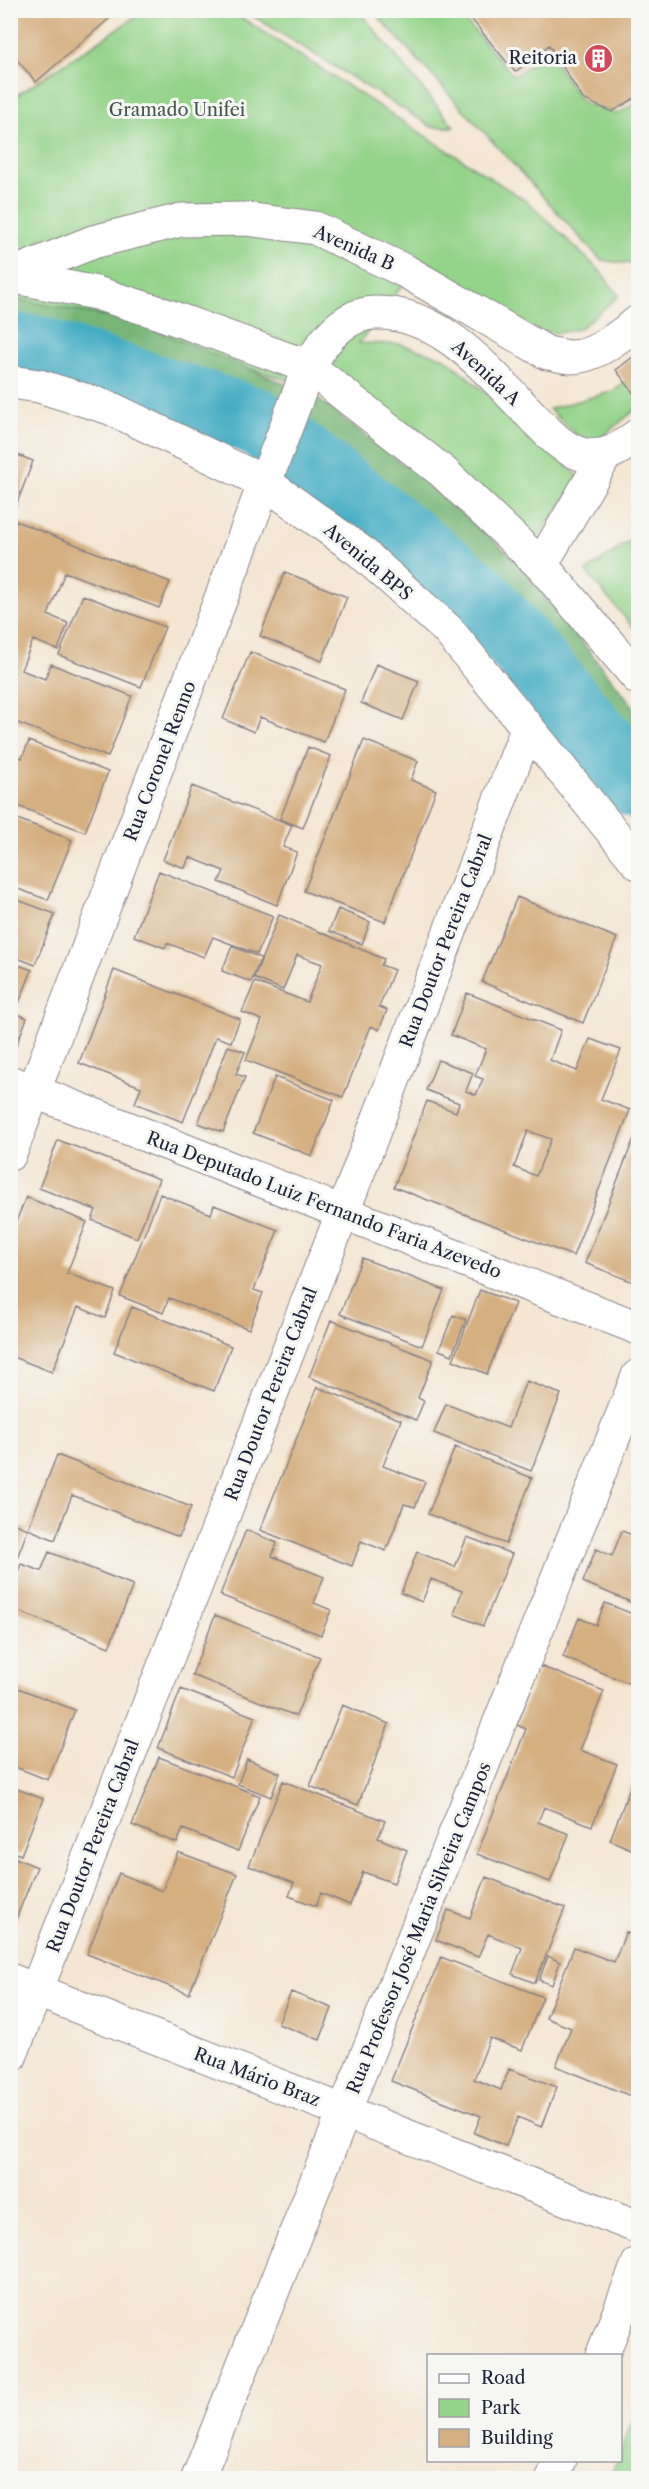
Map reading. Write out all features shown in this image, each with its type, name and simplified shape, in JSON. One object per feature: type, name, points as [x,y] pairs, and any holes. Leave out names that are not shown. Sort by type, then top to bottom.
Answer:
[{"type":"street","name":"Avenida B","points":[[10,275],[93,242],[182,220],[246,219],[315,228],[406,272],[548,353],[571,357],[586,355],[610,343],[639,322]]},
{"type":"street","points":[[10,275],[96,293],[125,302],[307,372],[443,472],[541,566],[639,678]]},
{"type":"street","name":"Avenida A","points":[[307,372],[336,328],[359,314],[391,313],[428,326],[466,351],[558,443],[580,454],[605,456]]},
{"type":"street","name":"Rua Coronel Renno","points":[[10,1154],[22,1087],[269,474],[307,372]]},
{"type":"street","name":"Avenida BPS","points":[[10,381],[39,386],[110,408],[269,474],[447,629],[639,863]]},
{"type":"street","points":[[541,566],[605,456],[639,435]]},
{"type":"street","name":"Rua Doutor Pereira Cabral","points":[[10,2057],[23,1986],[343,1212],[527,729]]},
{"type":"street","name":"Rua Deputado Luiz Fernando Faria Azevedo","points":[[22,1087],[639,1328]]},
{"type":"street","name":"Rua Professor José Maria Silveira Campos","points":[[198,2478],[639,1376]]},
{"type":"street","name":"Rua Mário Braz","points":[[23,1986],[639,2227]]},
{"type":"street","points":[[602,2354],[639,2264]]},
{"type":"street","points":[[553,2478],[559,2462]]},
{"type":"green space","name":"Gramado Unifei","points":[[146,10],[231,11],[528,202],[600,271],[619,296],[579,329],[556,333],[531,329],[414,269],[359,343],[400,344],[445,358],[531,431],[580,478],[524,558],[318,389],[11,297],[11,99]]},
{"type":"green space","points":[[245,11],[359,11],[454,127],[432,127]]},
{"type":"green space","points":[[373,11],[457,11],[514,76],[548,52],[582,102],[617,114],[638,102],[638,265],[601,260]]},
{"type":"green space","points":[[11,298],[136,322],[314,396],[426,482],[516,560],[638,712],[638,827],[460,613],[250,444],[40,371],[11,366]]},
{"type":"green space","points":[[638,371],[638,408],[589,447],[549,409],[614,391]]},
{"type":"green space","points":[[638,535],[638,633],[586,572]]},
{"type":"green space","points":[[638,2406],[638,2478],[609,2478],[617,2462],[622,2462],[622,2448]]},
{"type":"building","points":[[10,10],[119,10],[36,82],[10,52]]},
{"type":"building","name":"Reitoria","points":[[464,10],[638,10],[638,96],[612,112],[583,99],[549,45],[515,72]]},
{"type":"building","points":[[638,353],[638,399],[616,370]]},
{"type":"building","points":[[10,452],[33,461],[11,519],[170,582],[159,608],[65,572],[48,615],[68,623],[58,650],[33,640],[21,670],[45,679],[51,664],[132,696],[108,757],[10,720]]},
{"type":"building","points":[[285,572],[347,597],[322,661],[260,636]]},
{"type":"building","points":[[83,595],[165,627],[141,687],[59,655]]},
{"type":"building","points":[[250,652],[345,689],[324,742],[260,717],[254,732],[223,719]]},
{"type":"building","points":[[376,664],[419,681],[403,720],[361,703]]},
{"type":"building","points":[[364,740],[418,761],[411,780],[436,790],[385,922],[304,891]]},
{"type":"building","points":[[29,741],[108,772],[85,832],[10,803],[10,754],[22,758]]},
{"type":"building","points":[[308,747],[331,756],[303,828],[280,819]]},
{"type":"building","points":[[192,786],[292,825],[283,847],[297,852],[277,905],[219,882],[224,871],[189,857],[185,868],[163,860]]},
{"type":"building","points":[[10,816],[72,840],[48,900],[10,886]]},
{"type":"building","points":[[159,871],[273,916],[257,954],[213,937],[204,957],[167,943],[165,948],[134,936]]},
{"type":"building","points":[[10,897],[55,914],[35,965],[10,955]]},
{"type":"building","points":[[517,897],[617,938],[583,1023],[482,982]]},
{"type":"building","points":[[338,909],[370,922],[362,944],[329,931]]},
{"type":"building","points":[[279,915],[384,959],[381,965],[394,970],[379,1007],[387,1010],[379,1030],[371,1026],[343,1097],[246,1060],[262,1020],[242,1012],[255,982],[307,1002],[322,964],[297,955],[283,990],[254,978]]},
{"type":"building","points":[[232,946],[261,958],[251,982],[222,971]]},
{"type":"building","points":[[10,962],[32,970],[15,1013],[27,1018],[16,1046],[10,1044]]},
{"type":"building","points":[[114,970],[240,1019],[231,1042],[216,1037],[183,1122],[135,1103],[141,1087],[79,1063]]},
{"type":"building","points":[[467,993],[561,1030],[550,1060],[577,1071],[590,1039],[621,1050],[601,1099],[630,1110],[573,1256],[394,1187],[427,1101],[456,1112],[459,1103],[426,1090],[438,1060],[473,1073],[466,1091],[476,1095],[483,1079],[475,1076],[486,1049],[451,1035]],"holes":[[[528,1131],[551,1139],[536,1176],[514,1167]]]},
{"type":"building","points":[[228,1046],[245,1052],[236,1074],[245,1077],[223,1132],[198,1123]]},
{"type":"building","points":[[275,1077],[334,1100],[312,1156],[253,1133]]},
{"type":"building","points":[[638,1128],[638,1284],[585,1263]]},
{"type":"building","points":[[58,1140],[159,1179],[137,1238],[92,1220],[96,1210],[39,1188]]},
{"type":"building","points":[[160,1194],[211,1214],[214,1205],[278,1230],[254,1290],[263,1293],[249,1329],[169,1298],[163,1313],[120,1296]]},
{"type":"building","points":[[26,1197],[87,1222],[67,1273],[115,1291],[105,1318],[78,1307],[52,1372],[10,1356],[10,1237]]},
{"type":"building","points":[[362,1258],[444,1290],[422,1346],[340,1314]]},
{"type":"building","points":[[480,1290],[515,1303],[487,1374],[453,1360]]},
{"type":"building","points":[[132,1307],[231,1346],[214,1391],[114,1352]]},
{"type":"building","points":[[453,1315],[466,1320],[452,1355],[439,1350]]},
{"type":"building","points":[[331,1320],[433,1360],[418,1398],[424,1401],[416,1420],[309,1377]]},
{"type":"building","points":[[526,1381],[561,1394],[531,1471],[434,1433],[446,1404],[508,1428]]},
{"type":"building","points":[[317,1387],[401,1420],[383,1466],[425,1482],[415,1507],[404,1504],[386,1551],[361,1541],[352,1566],[260,1530]]},
{"type":"building","points":[[455,1447],[532,1478],[506,1544],[428,1514]]},
{"type":"building","points":[[57,1455],[191,1507],[179,1537],[72,1495],[55,1540],[28,1529]]},
{"type":"building","points":[[10,1522],[28,1529],[11,1574],[10,1574]]},
{"type":"building","points":[[246,1530],[277,1543],[272,1556],[324,1577],[314,1603],[331,1610],[321,1635],[220,1595]]},
{"type":"building","points":[[622,1531],[638,1537],[638,1605],[583,1582],[596,1549],[612,1556]]},
{"type":"building","points":[[467,1537],[512,1554],[483,1626],[454,1614],[462,1591],[431,1579],[422,1602],[401,1593],[417,1552],[455,1567]]},
{"type":"building","points":[[49,1552],[133,1585],[109,1647],[10,1608],[10,1592],[21,1564],[41,1571]]},
{"type":"building","points":[[605,1603],[638,1616],[638,1687],[563,1657],[579,1618],[596,1625]]},
{"type":"building","points":[[215,1615],[320,1657],[296,1716],[192,1675]]},
{"type":"building","points":[[540,1666],[604,1691],[580,1750],[617,1764],[592,1826],[544,1807],[538,1822],[569,1834],[550,1882],[477,1854],[526,1729],[517,1725]]},
{"type":"building","points":[[10,1685],[75,1710],[48,1780],[10,1765]]},
{"type":"building","points":[[181,1689],[255,1717],[232,1777],[158,1748]]},
{"type":"building","points":[[342,1705],[389,1724],[358,1805],[310,1786]]},
{"type":"building","points":[[159,1757],[260,1796],[238,1851],[183,1829],[177,1843],[132,1825]]},
{"type":"building","points":[[247,1759],[280,1773],[271,1797],[238,1784]]},
{"type":"building","points":[[638,1767],[638,1852],[610,1840]]},
{"type":"building","points":[[283,1781],[385,1821],[378,1838],[407,1850],[394,1883],[363,1872],[350,1905],[321,1893],[316,1906],[289,1896],[294,1883],[249,1866]]},
{"type":"building","points":[[10,1786],[43,1799],[21,1855],[10,1851]]},
{"type":"building","points":[[178,1852],[237,1874],[189,1994],[87,1954],[119,1873],[162,1891]]},
{"type":"building","points":[[10,1856],[37,1867],[13,1926],[10,1925]]},
{"type":"building","points":[[486,1877],[565,1908],[535,1983],[512,1974],[522,1948],[488,1934],[478,1957],[436,1940],[448,1910],[470,1918]]},
{"type":"building","points":[[626,1932],[638,1937],[638,2099],[556,2066],[571,2028],[546,2018],[574,1947],[614,1962]]},
{"type":"building","points":[[548,1956],[560,1962],[552,1985],[539,1980]]},
{"type":"building","points":[[441,1957],[543,1997],[522,2050],[490,2038],[474,2079],[501,2090],[509,2069],[557,2087],[541,2127],[518,2117],[506,2146],[474,2133],[481,2116],[391,2081]]},
{"type":"building","points":[[291,1992],[332,2008],[320,2040],[278,2024]]},
{"type":"waterway","points":[[10,347],[35,349],[258,422],[475,592],[638,785]]},
{"type":"place","name":"Reitoria","points":[[598,58]]}]
